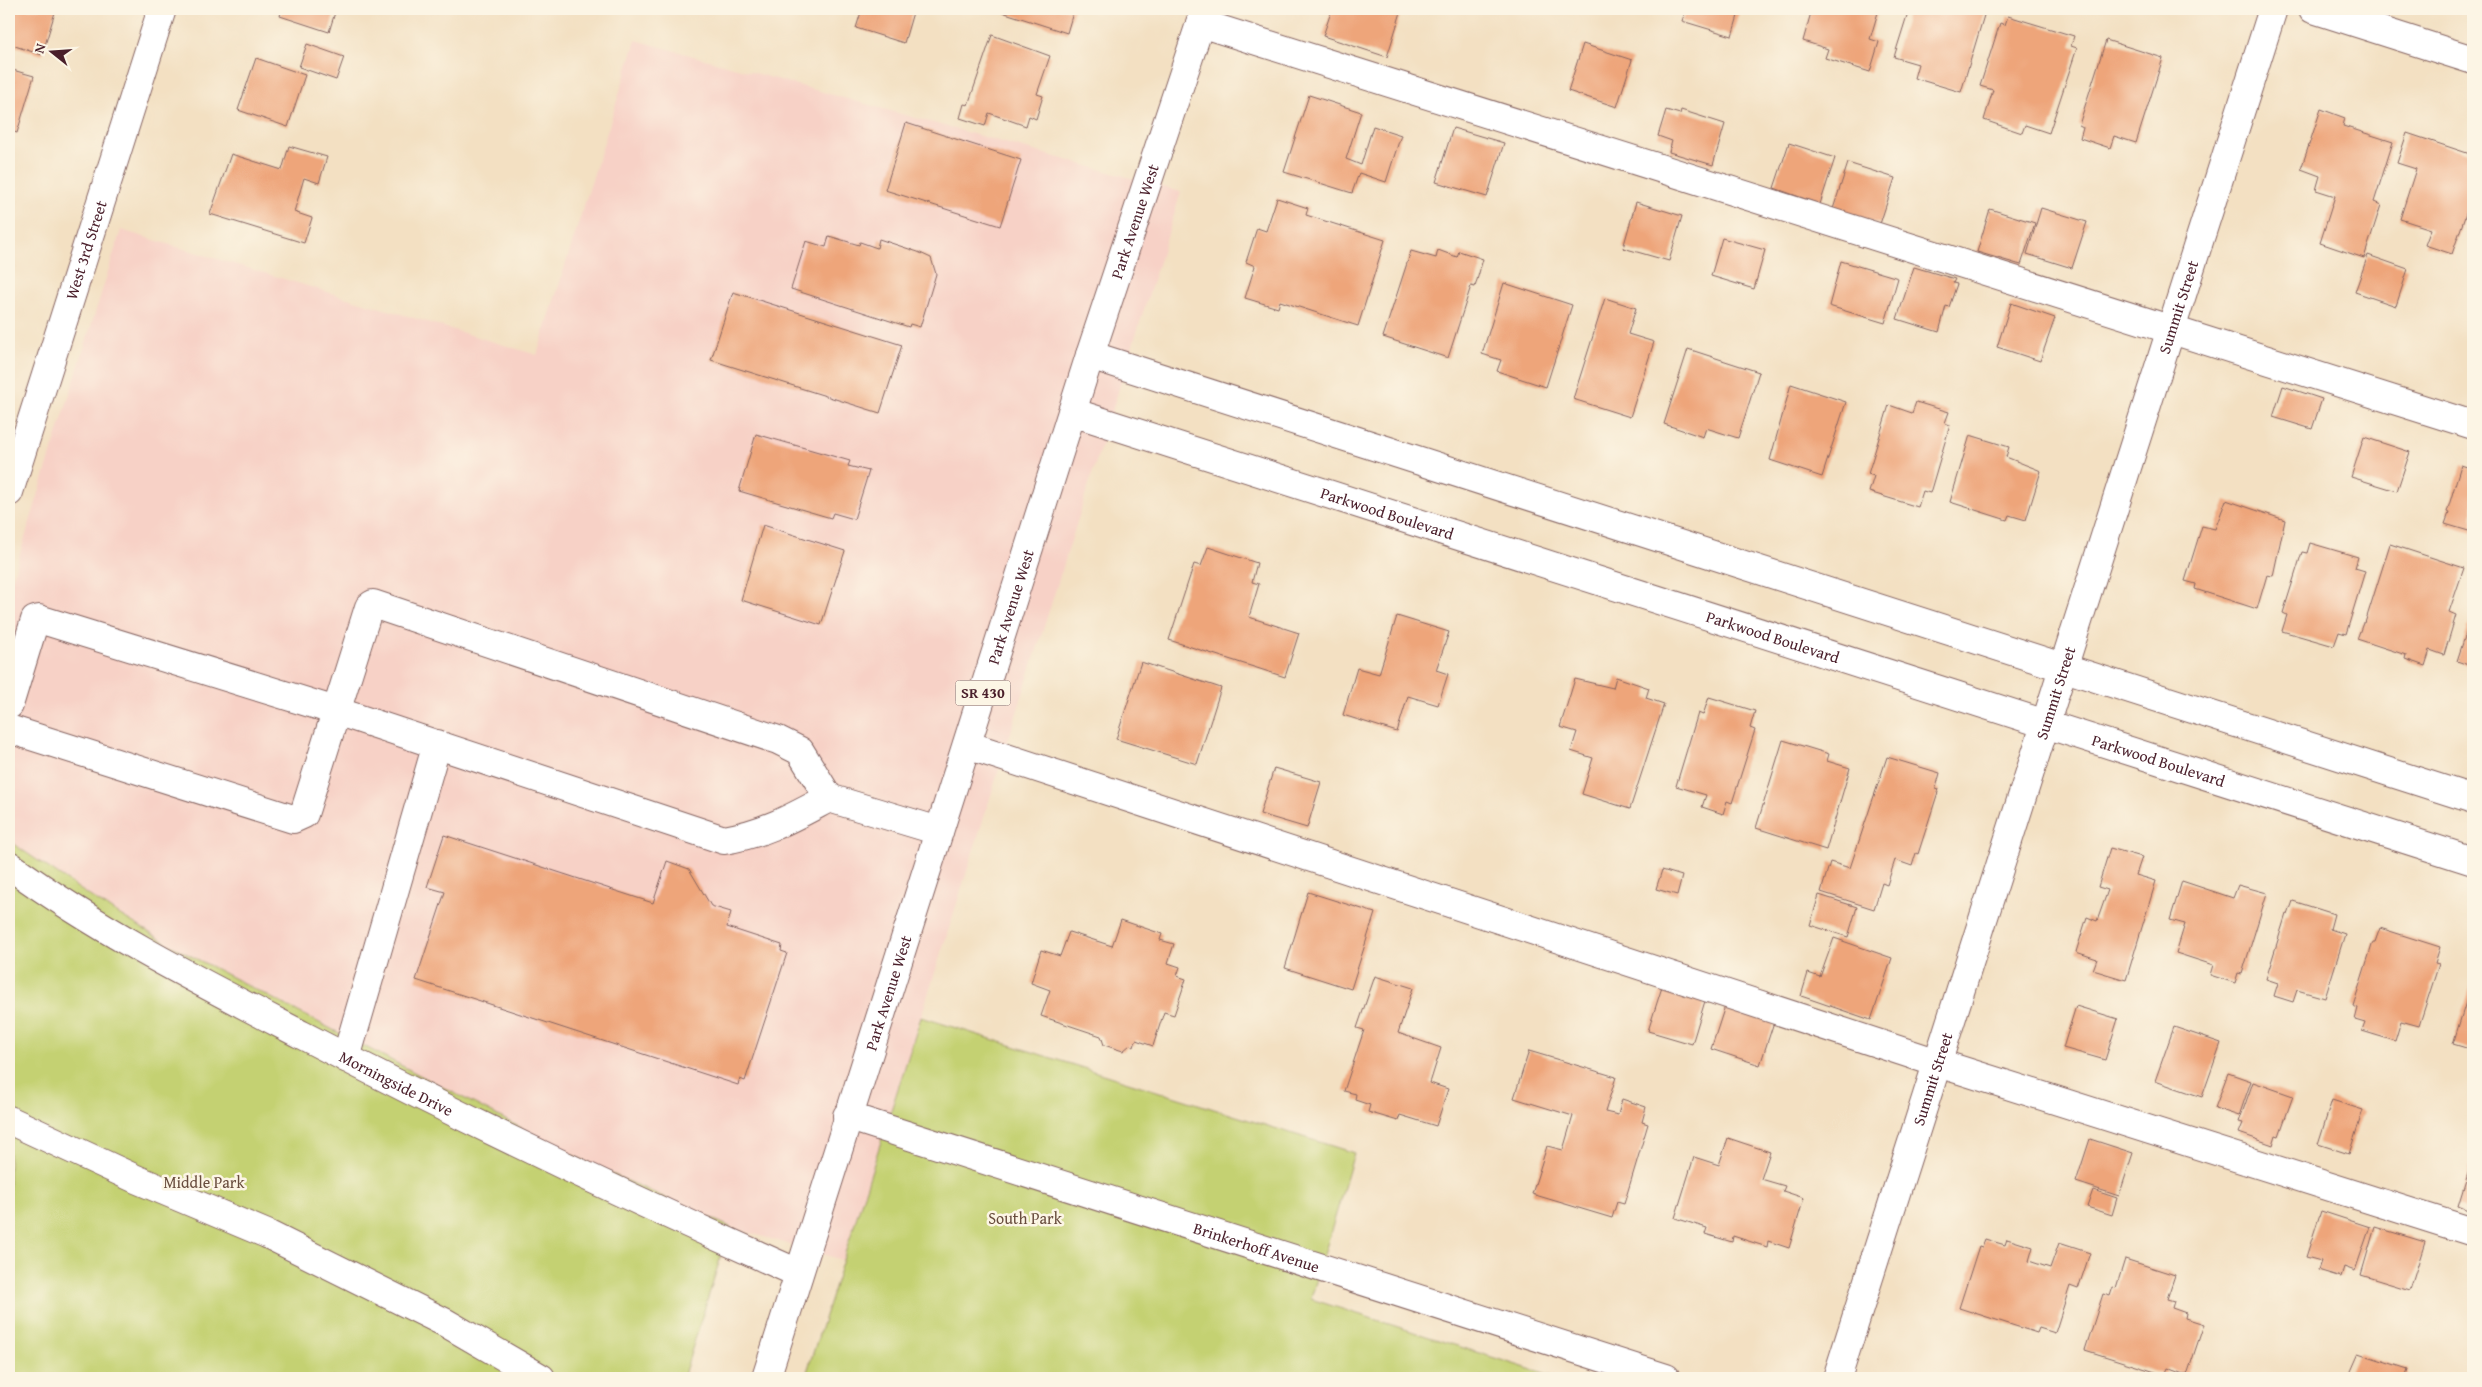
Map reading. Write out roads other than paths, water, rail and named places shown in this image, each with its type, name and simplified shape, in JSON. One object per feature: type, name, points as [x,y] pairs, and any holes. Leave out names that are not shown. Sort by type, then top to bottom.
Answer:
[{"type":"street","name":"West 3rd Street","points":[[9,492],[162,9]]},
{"type":"street","name":"Summit Street","points":[[1837,1378],[2273,9]]},
{"type":"street","points":[[2313,9],[2473,60]]},
{"type":"street","points":[[1202,16],[2170,330],[2473,425]]},
{"type":"street","name":"Park Avenue West","points":[[766,1378],[847,1116],[1090,355],[1202,16]]},
{"type":"street","points":[[1090,355],[2473,799]]},
{"type":"street","name":"Parkwood Boulevard","points":[[1072,412],[2473,861]]},
{"type":"street","points":[[9,729],[293,819],[304,814],[369,607],[373,604],[778,740],[800,752],[829,798],[939,831]]},
{"type":"street","points":[[9,705],[37,619],[336,710],[724,840],[751,836],[771,829],[829,798]]},
{"type":"street","points":[[346,1058],[436,744]]},
{"type":"street","points":[[967,745],[1938,1063],[2473,1232]]},
{"type":"street","name":"Morningside Drive","points":[[9,865],[90,920],[174,968],[346,1058],[640,1202],[798,1273]]},
{"type":"street","name":"Brinkerhoff Avenue","points":[[847,1116],[1666,1378]]},
{"type":"street","points":[[9,1120],[136,1179],[267,1234],[446,1323],[541,1378]]},
{"type":"park label","name":"Middle Park","points":[[204,1182]]},
{"type":"park label","name":"South Park","points":[[1025,1218]]}]
